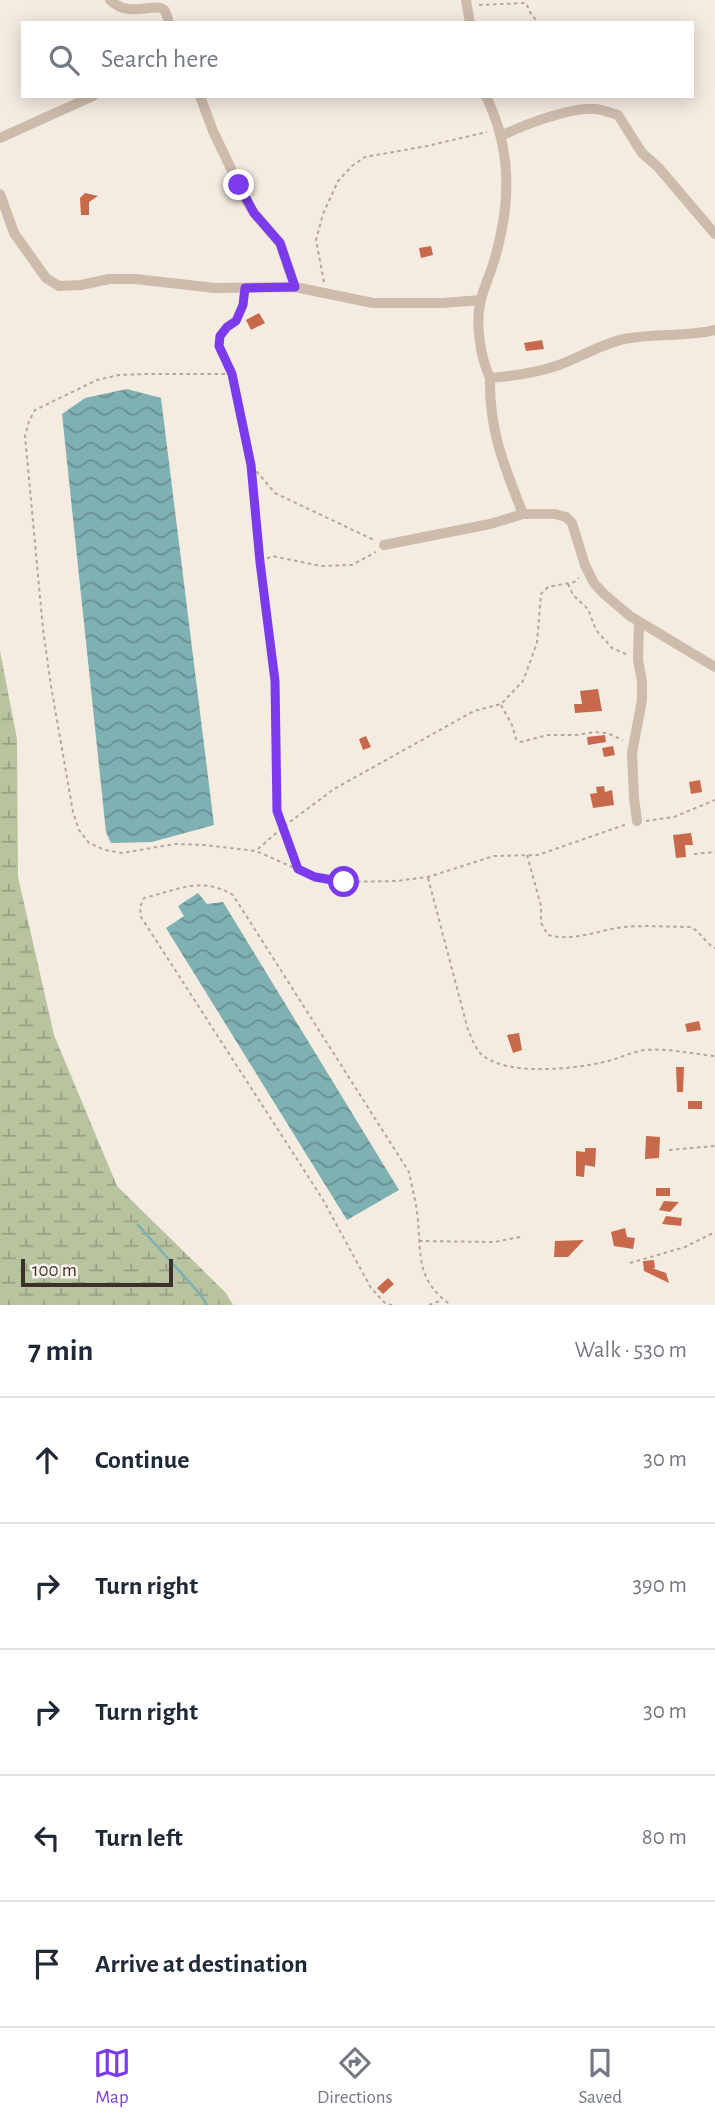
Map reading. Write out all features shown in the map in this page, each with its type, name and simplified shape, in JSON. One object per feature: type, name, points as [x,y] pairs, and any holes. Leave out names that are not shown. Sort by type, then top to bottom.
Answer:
[{"type":"street","points":[[110,0],[117,7],[126,10],[158,7],[168,21]]},
{"type":"street","points":[[467,3],[470,21]]},
{"type":"street","points":[[0,138],[89,98]]},
{"type":"street","points":[[201,98],[246,200],[280,243],[295,287]]},
{"type":"street","points":[[487,98],[500,132],[507,176],[505,213],[479,311],[482,351],[490,378],[494,434],[523,514]]},
{"type":"street","points":[[500,132],[514,130],[570,111],[595,109],[618,115],[642,153],[658,167],[715,234]]},
{"type":"street","points":[[0,194],[14,233],[46,278],[59,286],[109,279],[135,279],[215,288],[295,287],[373,303],[481,300]]},
{"type":"street","points":[[490,378],[520,375],[557,365],[621,340],[715,330]]},
{"type":"street","points":[[384,545],[490,524],[523,514],[555,514],[566,517],[572,523],[581,555],[594,583],[618,607],[639,622],[715,667]]},
{"type":"street","points":[[637,821],[632,744],[642,701],[638,660],[639,622]]},
{"type":"path","points":[[467,3],[526,3],[537,21]]},
{"type":"path","points":[[326,293],[316,240],[323,214],[338,181],[352,166],[365,157],[500,132]]},
{"type":"path","points":[[245,288],[243,305],[236,321],[220,336],[219,346],[232,374],[251,465],[275,681],[277,811],[298,869]]},
{"type":"path","points":[[232,374],[119,375],[97,380],[35,410],[29,421],[25,436],[36,567],[49,675],[65,772],[79,830],[89,843],[122,853],[175,844],[256,851],[315,877],[344,882],[396,881],[428,877],[494,856],[538,855],[637,821],[674,817],[715,800]]},
{"type":"path","points":[[251,465],[275,493],[384,545],[373,555],[352,565],[321,566],[272,556],[260,562]]},
{"type":"path","points":[[256,851],[334,789],[474,711],[501,704],[523,681],[537,643],[541,594],[548,587],[574,582],[590,573]]},
{"type":"path","points":[[567,583],[573,595],[588,609],[596,630],[612,648],[638,660]]},
{"type":"path","points":[[501,704],[516,739],[522,742],[547,735],[594,732],[607,733],[632,744]]},
{"type":"path","points":[[694,854],[715,852]]},
{"type":"path","points":[[527,854],[541,906],[541,923],[548,935],[559,938],[625,927],[667,926],[697,930],[708,945],[715,948]]},
{"type":"path","points":[[428,877],[468,1030],[480,1053],[505,1066],[556,1069],[595,1064],[642,1051],[670,1049],[715,1056]]},
{"type":"path","points":[[392,1305],[386,1304],[371,1288],[322,1198],[141,917],[140,906],[144,898],[204,883],[220,887],[233,895],[409,1172],[418,1220],[419,1256],[426,1279],[451,1305]]},
{"type":"path","points":[[670,1150],[715,1146]]},
{"type":"path","points":[[630,1263],[685,1247],[715,1232]]},
{"type":"path","points":[[418,1241],[494,1242],[520,1237]]},
{"type":"path","points":[[429,1305],[443,1299]]},
{"type":"green space","points":[[0,651],[17,739],[18,877],[54,1035],[117,1186],[226,1293],[233,1305],[0,1305]]},
{"type":"water","points":[[127,389],[161,398],[214,825],[152,842],[111,843],[106,832],[62,414],[85,398]]},
{"type":"water","points":[[198,893],[207,904],[223,902],[399,1190],[347,1220],[166,928],[184,916],[178,906]]},
{"type":"building","points":[[85,193],[98,196],[89,202],[89,215],[81,215],[80,198]]},
{"type":"building","points":[[431,246],[433,255],[421,258],[419,248]]},
{"type":"building","points":[[259,313],[265,323],[251,330],[246,320]]},
{"type":"building","points":[[542,340],[544,349],[526,351],[524,343]]},
{"type":"building","points":[[598,689],[602,711],[575,713],[574,704],[582,704],[580,691]]},
{"type":"building","points":[[605,735],[606,742],[588,745],[587,737]]},
{"type":"building","points":[[366,736],[371,747],[363,750],[359,739]]},
{"type":"building","points":[[613,746],[615,755],[604,757],[602,748]]},
{"type":"building","points":[[700,780],[702,792],[691,794],[689,782]]},
{"type":"building","points":[[604,786],[605,792],[612,790],[614,805],[593,808],[590,794],[597,793],[596,787]]},
{"type":"building","points":[[691,833],[693,845],[685,845],[686,857],[676,858],[673,835]]},
{"type":"building","points":[[699,1021],[701,1030],[687,1032],[685,1024]]},
{"type":"building","points":[[519,1033],[522,1050],[513,1053],[507,1035]]},
{"type":"building","points":[[676,1067],[684,1067],[683,1092],[677,1092]]},
{"type":"building","points":[[688,1101],[702,1101],[702,1109],[688,1109]]},
{"type":"building","points":[[646,1136],[660,1137],[659,1158],[645,1159]]},
{"type":"building","points":[[585,1148],[596,1148],[595,1167],[585,1165],[584,1177],[576,1176],[576,1151],[585,1152]]},
{"type":"building","points":[[656,1188],[670,1188],[670,1196],[656,1196]]},
{"type":"building","points":[[664,1201],[679,1202],[670,1212],[659,1210]]},
{"type":"building","points":[[666,1216],[682,1218],[681,1226],[662,1224]]},
{"type":"building","points":[[625,1228],[627,1237],[635,1238],[633,1249],[614,1246],[611,1232]]},
{"type":"building","points":[[584,1240],[568,1257],[554,1257],[555,1241]]},
{"type":"building","points":[[654,1260],[655,1268],[652,1268],[666,1273],[669,1283],[644,1271],[643,1261]]},
{"type":"building","points":[[388,1278],[394,1284],[383,1294],[377,1288]]},
{"type":"waterway","points":[[138,1225],[207,1305]]},
{"type":"route","points":[[239,185],[254,213],[280,243],[295,287],[245,288],[243,305],[236,321],[220,336],[219,346],[232,374],[251,465],[275,681],[277,811],[298,869],[315,877],[344,882]]}]
